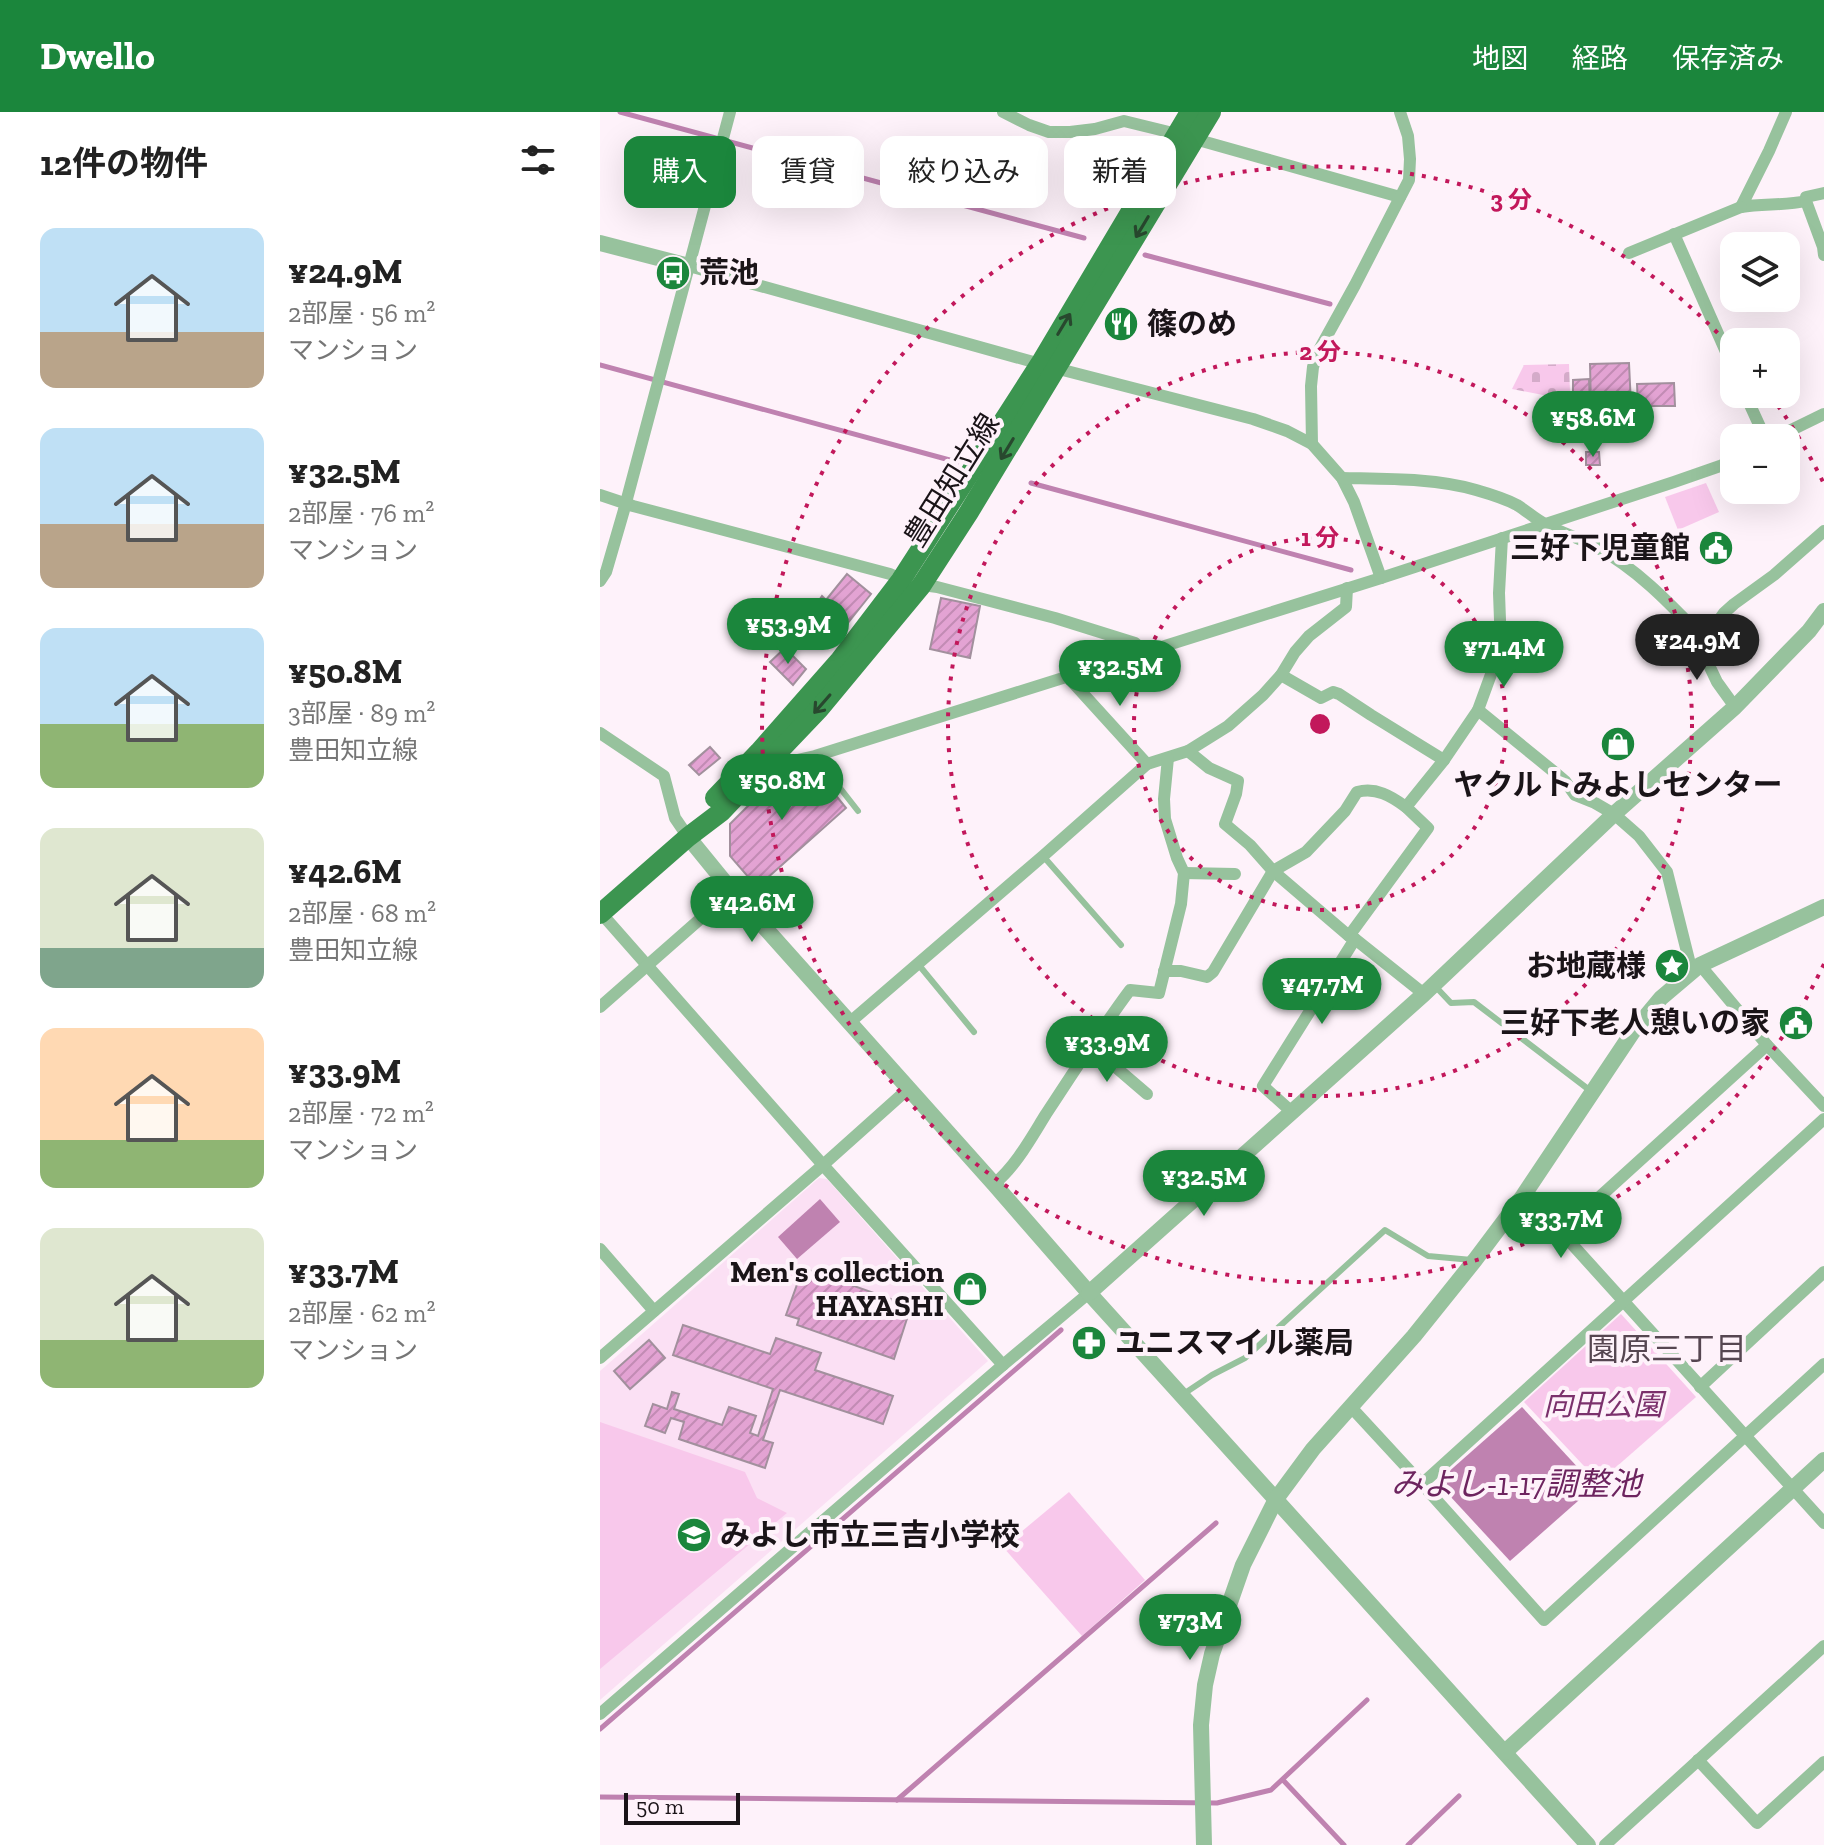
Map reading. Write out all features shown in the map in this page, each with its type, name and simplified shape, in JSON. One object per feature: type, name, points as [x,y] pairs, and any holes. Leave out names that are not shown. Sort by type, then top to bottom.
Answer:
[{"type":"main road","name":"豊田知立線","points":[[1185,137],[1190,112]]},
{"type":"main road","name":"豊田知立線","points":[[601,914],[721,812],[764,768],[819,709],[921,586],[969,512],[1048,366],[1185,137],[1211,112]]},
{"type":"main road","name":"豊田知立線","points":[[688,837],[710,803],[840,660],[901,580],[1048,366]]},
{"type":"street","points":[[600,581],[606,572],[730,112]]},
{"type":"street","points":[[1003,112],[1049,132],[1095,129],[1124,121],[1400,197]]},
{"type":"street","points":[[1312,444],[1311,386],[1318,352],[1409,180],[1408,136],[1400,112]]},
{"type":"street","points":[[1741,207],[1786,112]]},
{"type":"street","points":[[1824,193],[1806,197],[1824,255]]},
{"type":"street","points":[[1629,253],[1741,207],[1806,201]]},
{"type":"street","points":[[1674,234],[1720,338]]},
{"type":"street","points":[[600,243],[1253,419],[1287,431],[1312,444],[1342,478],[1354,502],[1381,578]]},
{"type":"street","points":[[1800,426],[1824,415]]},
{"type":"street","points":[[764,768],[815,756],[1381,578],[1720,466]]},
{"type":"street","points":[[1342,478],[1396,479],[1473,489],[1518,506],[1544,524],[1598,548],[1651,585],[1705,640],[1707,661],[1735,707]]},
{"type":"street","points":[[600,495],[890,574],[921,586],[937,587],[1055,618],[1135,643],[1144,651]]},
{"type":"street","points":[[1705,640],[1724,613],[1824,531]]},
{"type":"street","points":[[1406,807],[1444,760],[1478,710],[1501,647],[1499,593],[1502,538]]},
{"type":"street","points":[[849,1023],[1147,764],[1188,751],[1228,726],[1281,675],[1309,636],[1346,607],[1347,588]]},
{"type":"street","points":[[600,1714],[1293,1113],[1429,990],[1614,814],[1735,707],[1800,641],[1824,611]]},
{"type":"street","points":[[1281,675],[1321,698],[1333,692],[1339,694],[1444,760]]},
{"type":"street","points":[[1067,676],[1147,764]]},
{"type":"street","points":[[1478,710],[1565,781],[1575,795],[1614,814],[1639,836],[1667,872],[1696,969],[1824,1106]]},
{"type":"street","points":[[600,733],[664,776],[675,818],[732,891],[1089,1293],[1588,1845]]},
{"type":"street","points":[[1188,751],[1209,768],[1238,781],[1225,824],[1250,845],[1273,871],[1352,937],[1429,990]]},
{"type":"street","points":[[994,1184],[1005,1175],[1098,1033],[1130,990],[1159,993],[1181,904],[1184,873],[1165,819],[1168,758]]},
{"type":"street","points":[[1164,971],[1207,977],[1213,972],[1273,871],[1306,852],[1345,811],[1357,792],[1365,790],[1394,799],[1428,828],[1352,937],[1263,1086],[1293,1113]]},
{"type":"street","points":[[1184,873],[1235,874]]},
{"type":"street","points":[[600,1007],[732,891]]},
{"type":"street","points":[[1204,1845],[1201,1725],[1205,1685],[1212,1654],[1243,1565],[1276,1499],[1313,1449],[1414,1336],[1475,1260],[1523,1196],[1632,1033],[1661,998],[1696,969],[1824,907]]},
{"type":"street","points":[[601,914],[1003,1365]]},
{"type":"street","points":[[1561,1232],[1767,1045]]},
{"type":"street","points":[[1091,1046],[1147,1094]]},
{"type":"street","points":[[600,1358],[908,1089]]},
{"type":"street","points":[[1422,1484],[1824,1119]]},
{"type":"street","points":[[1523,1196],[1561,1232],[1824,1523]]},
{"type":"street","points":[[600,1249],[654,1311]]},
{"type":"street","points":[[1700,1387],[1824,1272]]},
{"type":"street","points":[[1350,1406],[1544,1620],[1824,1364]]},
{"type":"street","points":[[1505,1752],[1824,1460]]},
{"type":"street","points":[[1605,1845],[1824,1646]]},
{"type":"street","points":[[1698,1760],[1757,1823],[1824,1762]]},
{"type":"lane","points":[[815,756],[858,811]]},
{"type":"lane","points":[[1043,856],[1121,945]]},
{"type":"lane","points":[[918,964],[974,1032]]},
{"type":"lane","points":[[1429,990],[1451,1003],[1474,1002],[1593,1093]]},
{"type":"lane","points":[[1182,1395],[1245,1358],[1385,1230],[1428,1256],[1475,1260]]},
{"type":"shaded area","name":"みよし市立三吉小学校","points":[[819,1178],[827,1179],[988,1361],[600,1700],[600,1371]]},
{"type":"green space","points":[[1569,364],[1570,392],[1553,397],[1512,389],[1524,365]]},
{"type":"green space","points":[[1706,483],[1719,512],[1678,530],[1665,497]]},
{"type":"green space","name":"向田公園","points":[[1621,1314],[1696,1397],[1599,1482],[1524,1402]]},
{"type":"green space","points":[[600,1422],[745,1472],[757,1498],[787,1513],[600,1669]]},
{"type":"green space","points":[[1069,1492],[1145,1580],[1082,1636],[1003,1547]]},
{"type":"water","points":[[820,1199],[840,1222],[797,1259],[778,1237]]},
{"type":"water","name":"みよし-1-17調整池","points":[[1522,1407],[1595,1486],[1510,1561],[1437,1482]]},
{"type":"building","points":[[1629,363],[1631,405],[1591,407],[1590,364]]},
{"type":"building","points":[[1589,379],[1590,405],[1573,406],[1573,380]]},
{"type":"building","points":[[1674,383],[1675,406],[1638,406],[1637,384]]},
{"type":"building","points":[[1586,452],[1599,452],[1600,465],[1586,465]]},
{"type":"building","points":[[847,574],[871,594],[835,639],[810,618],[814,614],[811,612],[822,596],[826,600]]},
{"type":"building","points":[[941,598],[980,606],[970,658],[930,649]]},
{"type":"building","points":[[785,648],[806,669],[793,685],[770,662]]},
{"type":"building","points":[[710,747],[720,758],[699,775],[689,765]]},
{"type":"building","points":[[813,767],[846,808],[757,887],[730,856],[730,824],[781,773]]},
{"type":"building","points":[[803,1268],[911,1306],[894,1359],[797,1325],[799,1319],[786,1315]]},
{"type":"building","points":[[683,1325],[770,1354],[776,1338],[821,1353],[815,1370],[893,1396],[883,1424],[780,1390],[763,1440],[773,1443],[765,1468],[679,1439],[684,1422],[671,1418],[665,1433],[645,1426],[653,1404],[667,1409],[672,1392],[679,1394],[674,1409],[722,1425],[729,1407],[756,1416],[750,1433],[758,1436],[773,1389],[673,1355]]},
{"type":"building","points":[[649,1340],[665,1358],[630,1389],[614,1371]]},
{"type":"waterway","points":[[620,112],[1084,238]]},
{"type":"waterway","points":[[1145,255],[1330,304]]},
{"type":"waterway","points":[[600,365],[957,462]]},
{"type":"waterway","points":[[1031,483],[1351,570]]},
{"type":"waterway","points":[[600,1729],[1061,1330]]},
{"type":"waterway","points":[[897,1800],[1216,1523]]},
{"type":"waterway","points":[[600,1797],[1217,1803],[1271,1790],[1367,1700]]},
{"type":"waterway","points":[[1283,1780],[1344,1845]]},
{"type":"waterway","points":[[1408,1845],[1459,1796]]},
{"type":"place","name":"荒池","points":[[673,273]]},
{"type":"place","name":"篠のめ","points":[[1121,324]]},
{"type":"place","name":"三好下児童館","points":[[1716,548]]},
{"type":"place","name":"ヤクルトみよしセンター","points":[[1618,744]]},
{"type":"place","name":"お地蔵様","points":[[1672,966]]},
{"type":"place","name":"三好下老人憩いの家","points":[[1796,1023]]},
{"type":"place","name":"Men's collection HAYASHI","points":[[970,1289]]},
{"type":"place","name":"ユニスマイル薬局","points":[[1089,1343]]},
{"type":"place","name":"みよし市立三吉小学校","points":[[694,1535]]},
{"type":"district","name":"園原三丁目","points":[[1667,1349]]}]
